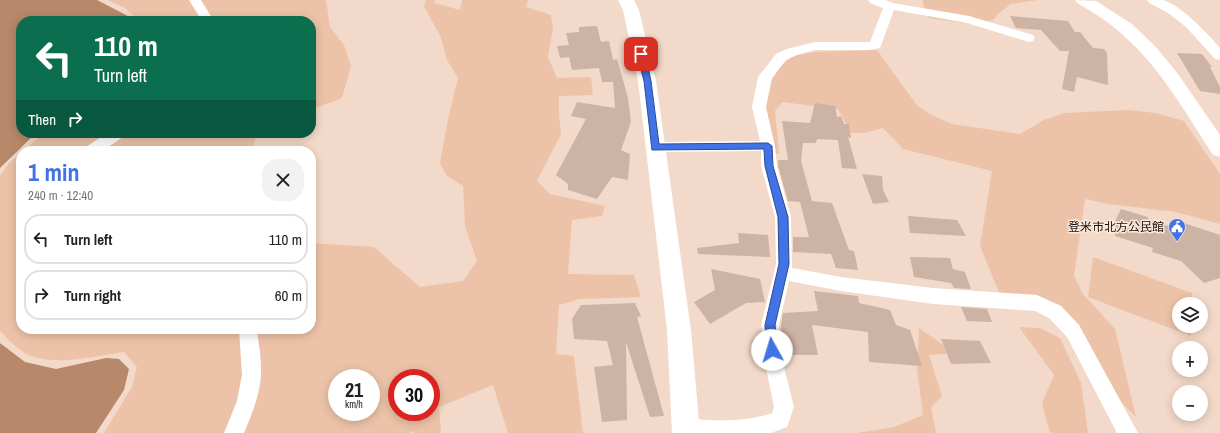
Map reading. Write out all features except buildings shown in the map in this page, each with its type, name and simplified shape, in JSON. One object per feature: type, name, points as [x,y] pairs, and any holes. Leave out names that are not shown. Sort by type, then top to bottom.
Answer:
[{"type":"street","points":[[195,0],[205,16]]},
{"type":"street","points":[[626,0],[631,10],[648,81],[678,330],[686,430],[727,432],[771,425],[780,420],[784,407],[774,363],[770,325],[784,264],[783,217],[769,166],[768,146],[759,106],[766,77],[781,57],[792,52],[815,46],[875,45],[890,6]]},
{"type":"street","points":[[874,0],[890,6],[969,20],[1029,38]]},
{"type":"street","points":[[1083,0],[1122,25],[1149,50],[1172,80],[1220,150]]},
{"type":"street","points":[[1153,0],[1166,6],[1186,19],[1220,56]]},
{"type":"street","points":[[98,146],[110,138]]},
{"type":"street","points":[[655,147],[768,146]]},
{"type":"street","points":[[782,273],[841,284],[933,296],[1037,303],[1055,312],[1073,332],[1128,433]]},
{"type":"street","points":[[234,433],[244,407],[250,381],[252,367],[249,334]]},
{"type":"shaded area","points":[[0,0],[97,0],[126,15],[127,16],[16,16],[16,138],[31,138],[23,146],[16,146],[16,152],[0,168]]},
{"type":"shaded area","points":[[108,0],[326,0],[330,27],[344,45],[351,66],[342,98],[316,108],[316,16],[134,16],[125,8]]},
{"type":"shaded area","points":[[426,0],[435,0],[434,3],[460,10],[462,0],[528,0],[526,7],[551,15],[553,29],[548,57],[557,78],[591,77],[593,95],[559,96],[561,134],[537,181],[550,194],[605,206],[602,216],[572,220],[568,274],[634,275],[641,297],[579,299],[559,305],[556,354],[574,356],[583,433],[508,433],[493,385],[440,407],[440,369],[388,369],[388,421],[440,420],[441,433],[413,433],[412,431],[409,433],[104,433],[132,387],[137,367],[124,352],[68,360],[45,359],[24,353],[0,331],[0,176],[9,163],[16,157],[16,334],[316,334],[316,243],[374,247],[420,287],[463,281],[477,261],[465,226],[463,186],[446,175],[440,163],[448,119],[458,78],[447,60],[441,38],[424,6]]},
{"type":"shaded area","points":[[923,0],[1038,0],[1011,4],[999,13],[993,20],[973,24],[929,18],[923,4]]},
{"type":"shaded area","points":[[877,50],[916,104],[929,114],[952,124],[1020,134],[1044,120],[1064,113],[1128,110],[1155,113],[1184,121],[1220,174],[1220,224],[1176,212],[1109,204],[1085,199],[1074,276],[1083,294],[1115,329],[1136,417],[1111,392],[1086,341],[1042,310],[1005,307],[980,246],[992,171],[903,149],[883,128],[864,133],[851,133],[838,109],[782,102],[775,111],[779,154],[762,149],[759,134],[770,83],[779,68],[792,56],[815,52]]},
{"type":"shaded area","points":[[38,138],[256,138],[253,146],[29,146]]},
{"type":"shaded area","points":[[1093,257],[1192,293],[1192,297],[1172,297],[1172,329],[1088,297]]},
{"type":"shaded area","points":[[1019,327],[1040,328],[1060,338],[1081,383],[1088,433],[1050,433],[1042,403],[1054,375]]},
{"type":"shaded area","points":[[919,328],[955,353],[929,355],[942,396],[931,407],[936,433],[857,433],[894,427],[923,415],[917,368]]},
{"type":"shaded area","points":[[1183,333],[1191,333],[1191,336]]},
{"type":"shaded area","points":[[0,343],[25,362],[56,369],[106,358],[119,359],[129,369],[124,390],[96,433],[0,433]]},
{"type":"place","name":"登米市北方公民館","points":[[1177,242]]},
{"type":"route","points":[[641,54],[648,81],[655,147],[768,146],[769,166],[783,217],[784,264],[770,325],[772,350]]}]
